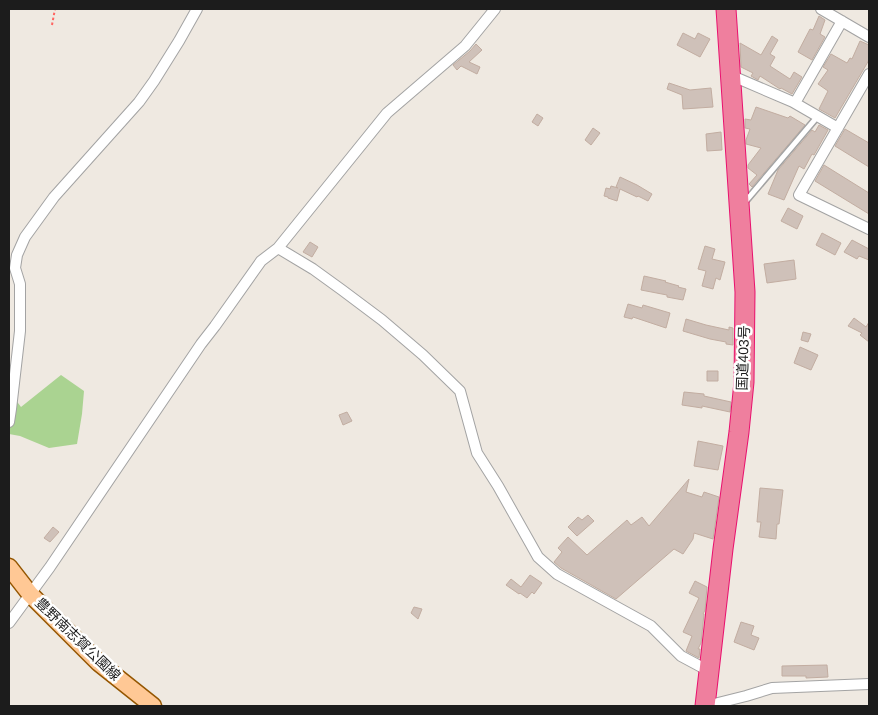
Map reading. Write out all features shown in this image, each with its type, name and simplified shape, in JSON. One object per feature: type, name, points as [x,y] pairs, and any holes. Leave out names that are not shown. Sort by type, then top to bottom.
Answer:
[{"type":"highway","name":"国道403号","points":[[706,706],[744,382],[744,292],[726,9]]},
{"type":"main road","name":"豊野南志賀公園線","points":[[9,567],[30,594],[99,663],[153,706]]},
{"type":"street","points":[[9,422],[20,331],[20,284],[15,268],[16,255],[25,237],[54,197],[139,102],[179,41],[197,9]]},
{"type":"street","points":[[9,623],[50,567],[201,344],[216,326],[261,261],[278,248],[387,113],[464,46],[495,9]]},
{"type":"street","points":[[820,9],[869,38]]},
{"type":"street","points":[[796,103],[842,21]]},
{"type":"street","points":[[869,74],[799,195],[869,229]]},
{"type":"street","points":[[730,75],[796,103],[838,128]]},
{"type":"street","points":[[278,248],[313,269],[382,320],[423,355],[460,391],[477,453],[538,557],[557,574],[651,626],[681,656],[709,671]]},
{"type":"street","points":[[706,706],[772,688],[869,684]]},
{"type":"lane","points":[[738,210],[818,116]]},
{"type":"path","points":[[52,24],[55,9]]},
{"type":"green space","points":[[61,375],[84,391],[77,444],[49,448],[20,436],[9,434],[9,391],[21,407]]},
{"type":"building","points":[[819,16],[825,20],[820,34],[825,37],[812,60],[798,52],[810,29],[813,30]]},
{"type":"building","points":[[683,33],[695,39],[698,33],[710,39],[700,57],[677,45]]},
{"type":"building","points":[[772,36],[778,40],[770,54],[775,57],[770,66],[790,79],[794,72],[802,77],[792,94],[780,89],[760,76],[758,80],[751,76],[753,73],[741,67],[740,43],[761,55]]},
{"type":"building","points":[[860,41],[869,45],[869,60],[835,118],[819,109],[828,91],[818,84],[828,70],[823,67],[831,54],[847,63],[850,58],[852,59]]},
{"type":"building","points":[[476,44],[482,50],[469,62],[480,67],[477,74],[461,66],[457,70],[453,65]]},
{"type":"building","points":[[669,83],[690,90],[711,88],[713,107],[683,109],[682,95],[667,89]]},
{"type":"building","points":[[756,107],[788,118],[790,116],[805,125],[752,187],[749,184],[757,175],[748,168],[748,165],[761,148],[746,144],[750,129],[745,128],[745,119],[751,120]]},
{"type":"building","points":[[537,114],[543,118],[538,126],[532,122]]},
{"type":"building","points":[[819,125],[828,130],[804,169],[799,166],[784,200],[768,194],[778,170],[812,130],[815,132]]},
{"type":"building","points":[[593,128],[600,133],[591,145],[585,140]]},
{"type":"building","points":[[845,129],[869,143],[869,167],[835,146]]},
{"type":"building","points":[[721,132],[722,150],[707,151],[706,134]]},
{"type":"building","points":[[824,165],[869,193],[869,214],[815,181]]},
{"type":"building","points":[[620,177],[652,194],[648,201],[620,189],[617,201],[604,196],[606,188],[610,189],[611,186],[618,188],[616,187]]},
{"type":"building","points":[[788,208],[803,216],[797,229],[781,221]]},
{"type":"building","points":[[822,233],[841,243],[835,255],[816,245]]},
{"type":"building","points":[[852,240],[869,249],[869,260],[859,256],[857,259],[844,252]]},
{"type":"building","points":[[310,242],[318,247],[312,257],[303,252]]},
{"type":"building","points":[[705,246],[715,249],[712,259],[725,262],[720,280],[716,278],[713,289],[702,286],[706,271],[698,269]]},
{"type":"building","points":[[794,260],[796,279],[767,283],[764,264]]},
{"type":"building","points":[[644,276],[666,281],[686,289],[683,300],[641,290]]},
{"type":"building","points":[[628,304],[642,308],[643,305],[670,313],[666,328],[633,317],[632,319],[624,317]]},
{"type":"building","points":[[854,318],[866,327],[869,322],[869,342],[860,335],[862,333],[848,326]]},
{"type":"building","points":[[686,319],[729,330],[729,327],[733,328],[733,345],[683,331]]},
{"type":"building","points":[[803,332],[811,334],[808,342],[801,340]]},
{"type":"building","points":[[800,347],[818,355],[811,370],[794,363]]},
{"type":"building","points":[[707,371],[718,371],[718,381],[707,381]]},
{"type":"building","points":[[684,392],[704,394],[704,396],[731,402],[730,412],[702,406],[702,408],[682,405]]},
{"type":"building","points":[[347,412],[352,421],[343,425],[339,415]]},
{"type":"building","points":[[698,441],[723,446],[718,470],[694,466]]},
{"type":"building","points":[[689,479],[686,492],[702,497],[704,492],[719,497],[713,539],[694,533],[693,539],[683,554],[674,549],[616,599],[561,568],[554,562],[562,552],[558,548],[568,537],[587,555],[627,520],[631,525],[642,517],[649,526]]},
{"type":"building","points":[[760,488],[783,490],[776,539],[759,537],[761,522],[757,522]]},
{"type":"building","points":[[588,515],[594,521],[577,536],[568,527],[578,517],[582,520]]},
{"type":"building","points":[[53,527],[59,532],[50,542],[44,538]]},
{"type":"building","points":[[530,575],[542,583],[534,594],[532,592],[527,598],[506,585],[511,579],[521,587]]},
{"type":"building","points":[[695,581],[707,587],[701,643],[698,649],[700,649],[699,658],[686,651],[692,636],[683,632],[699,598],[689,593]]},
{"type":"building","points":[[414,607],[422,609],[418,619],[411,613]]},
{"type":"building","points":[[741,622],[754,626],[751,635],[759,638],[754,650],[734,642]]},
{"type":"building","points":[[827,665],[828,677],[782,676],[782,666]]}]
